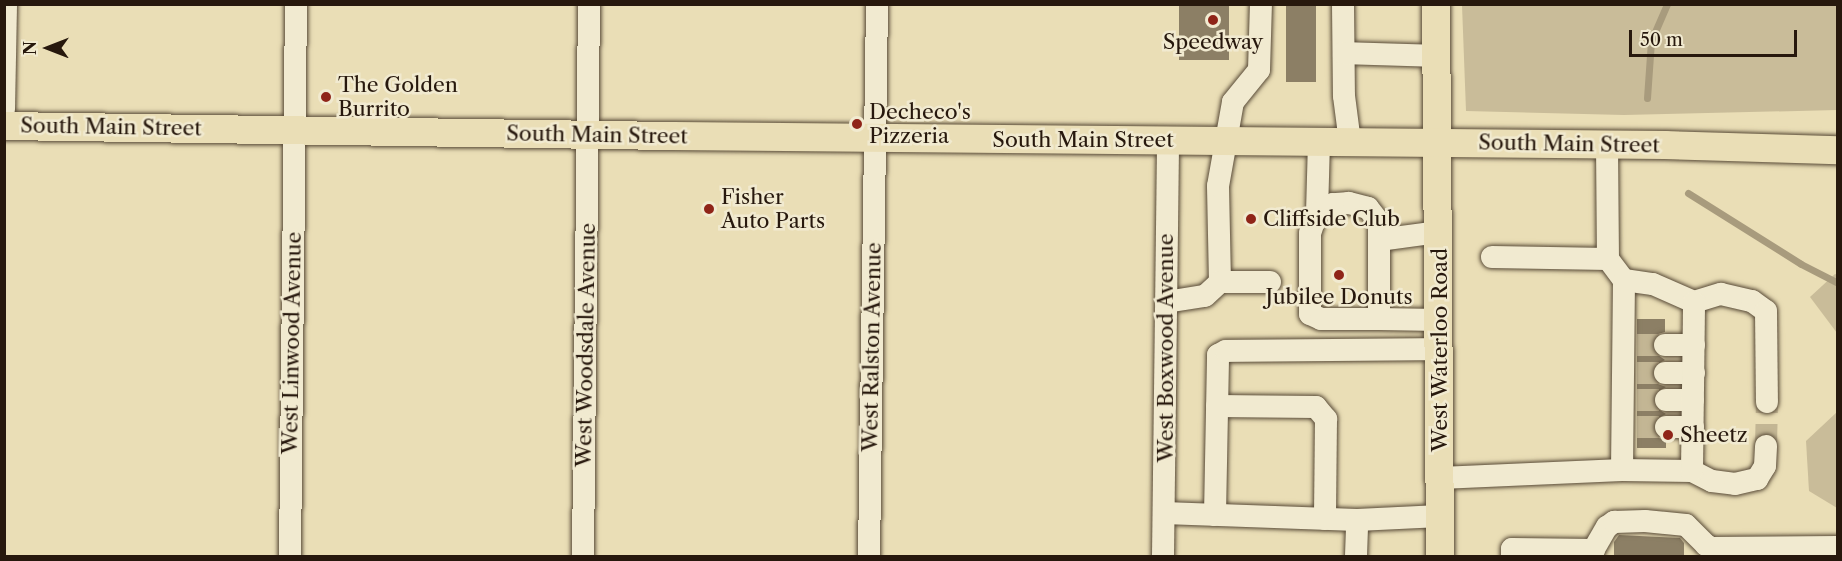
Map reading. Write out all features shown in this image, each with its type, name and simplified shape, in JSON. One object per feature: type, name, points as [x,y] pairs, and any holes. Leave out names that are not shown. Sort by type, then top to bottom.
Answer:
[{"type":"main road","name":"West Waterloo Road","points":[[1436,4],[1439,143],[1440,556]]},
{"type":"main road","name":"South Main Street","points":[[4,126],[875,138],[1319,141],[1838,150]]},
{"type":"street","points":[[4,109],[6,4]]},
{"type":"street","name":"West Linwood Avenue","points":[[290,556],[296,4]]},
{"type":"street","name":"West Woodsdale Avenue","points":[[583,556],[589,4]]},
{"type":"street","name":"West Ralston Avenue","points":[[869,556],[877,4]]},
{"type":"street","points":[[1220,282],[1218,186],[1233,102],[1259,70],[1261,4]]},
{"type":"street","points":[[1343,4],[1344,96],[1350,142]]},
{"type":"street","points":[[1344,53],[1437,56]]},
{"type":"street","name":"West Boxwood Avenue","points":[[1163,556],[1168,140]]},
{"type":"street","points":[[1319,141],[1317,213],[1310,233],[1310,314],[1321,319],[1439,320]]},
{"type":"street","points":[[1607,145],[1608,259],[1624,280],[1630,345],[1630,427],[1622,470]]},
{"type":"street","points":[[1317,213],[1333,204],[1349,203],[1368,208],[1379,222],[1379,319]]},
{"type":"street","points":[[1379,240],[1439,232]]},
{"type":"street","points":[[1492,257],[1608,259]]},
{"type":"street","points":[[1624,280],[1653,284],[1694,302],[1721,294],[1752,301],[1766,311],[1767,402]]},
{"type":"street","points":[[1166,302],[1205,296],[1220,282],[1270,282]]},
{"type":"street","points":[[1692,471],[1694,302]]},
{"type":"street","points":[[1665,345],[1694,345]]},
{"type":"street","points":[[1215,515],[1218,355],[1226,351],[1439,349]]},
{"type":"street","points":[[1665,374],[1694,374]]},
{"type":"street","points":[[1666,399],[1693,400]]},
{"type":"street","points":[[1217,406],[1316,407],[1326,419],[1325,519]]},
{"type":"street","points":[[1666,427],[1693,427]]},
{"type":"street","points":[[1440,478],[1622,470],[1692,471],[1712,481],[1736,484],[1757,479],[1766,466],[1766,446]]},
{"type":"street","points":[[1164,513],[1357,520],[1440,516]]},
{"type":"street","points":[[1356,556],[1357,520]]},
{"type":"street","points":[[1512,556],[1512,549],[1592,553],[1607,527],[1614,522],[1644,520],[1686,525],[1706,545],[1706,552],[1838,547]]},
{"type":"shaded area","points":[[1462,5],[1837,5],[1837,110],[1624,115],[1466,111]]},
{"type":"shaded area","points":[[1835,274],[1838,275],[1837,333],[1810,297]]},
{"type":"shaded area","points":[[1837,412],[1837,508],[1809,491],[1806,441]]},
{"type":"building","points":[[1179,4],[1229,4],[1229,60],[1179,60]]},
{"type":"building","points":[[1286,4],[1316,4],[1316,82],[1286,82]]},
{"type":"building","points":[[1637,319],[1665,319],[1665,332],[1658,334],[1652,344],[1654,352],[1665,360],[1654,366],[1652,374],[1658,384],[1666,387],[1654,394],[1655,407],[1666,414],[1655,420],[1653,428],[1659,438],[1666,440],[1666,448],[1637,448]]},
{"type":"building","points":[[1619,535],[1680,538],[1684,543],[1684,556],[1614,556],[1614,542]]},
{"type":"waterway","points":[[1647,98],[1651,41],[1667,4]]},
{"type":"waterway","points":[[1688,193],[1801,264],[1838,283]]},
{"type":"tunnel","points":[[1637,345],[1665,345]]},
{"type":"tunnel","points":[[1637,373],[1665,373]]},
{"type":"tunnel","points":[[1637,400],[1666,400]]},
{"type":"tunnel","points":[[1766,446],[1767,402]]},
{"type":"tunnel","points":[[1637,427],[1666,427]]},
{"type":"place","name":"Speedway","points":[[1213,20]]},
{"type":"place","name":"The Golden Burrito","points":[[326,97]]},
{"type":"place","name":"Decheco's Pizzeria","points":[[857,124]]},
{"type":"place","name":"Fisher Auto Parts","points":[[709,209]]},
{"type":"place","name":"Cliffside Club","points":[[1251,219]]},
{"type":"place","name":"Jubilee Donuts","points":[[1339,275]]},
{"type":"place","name":"Sheetz","points":[[1668,435]]}]
